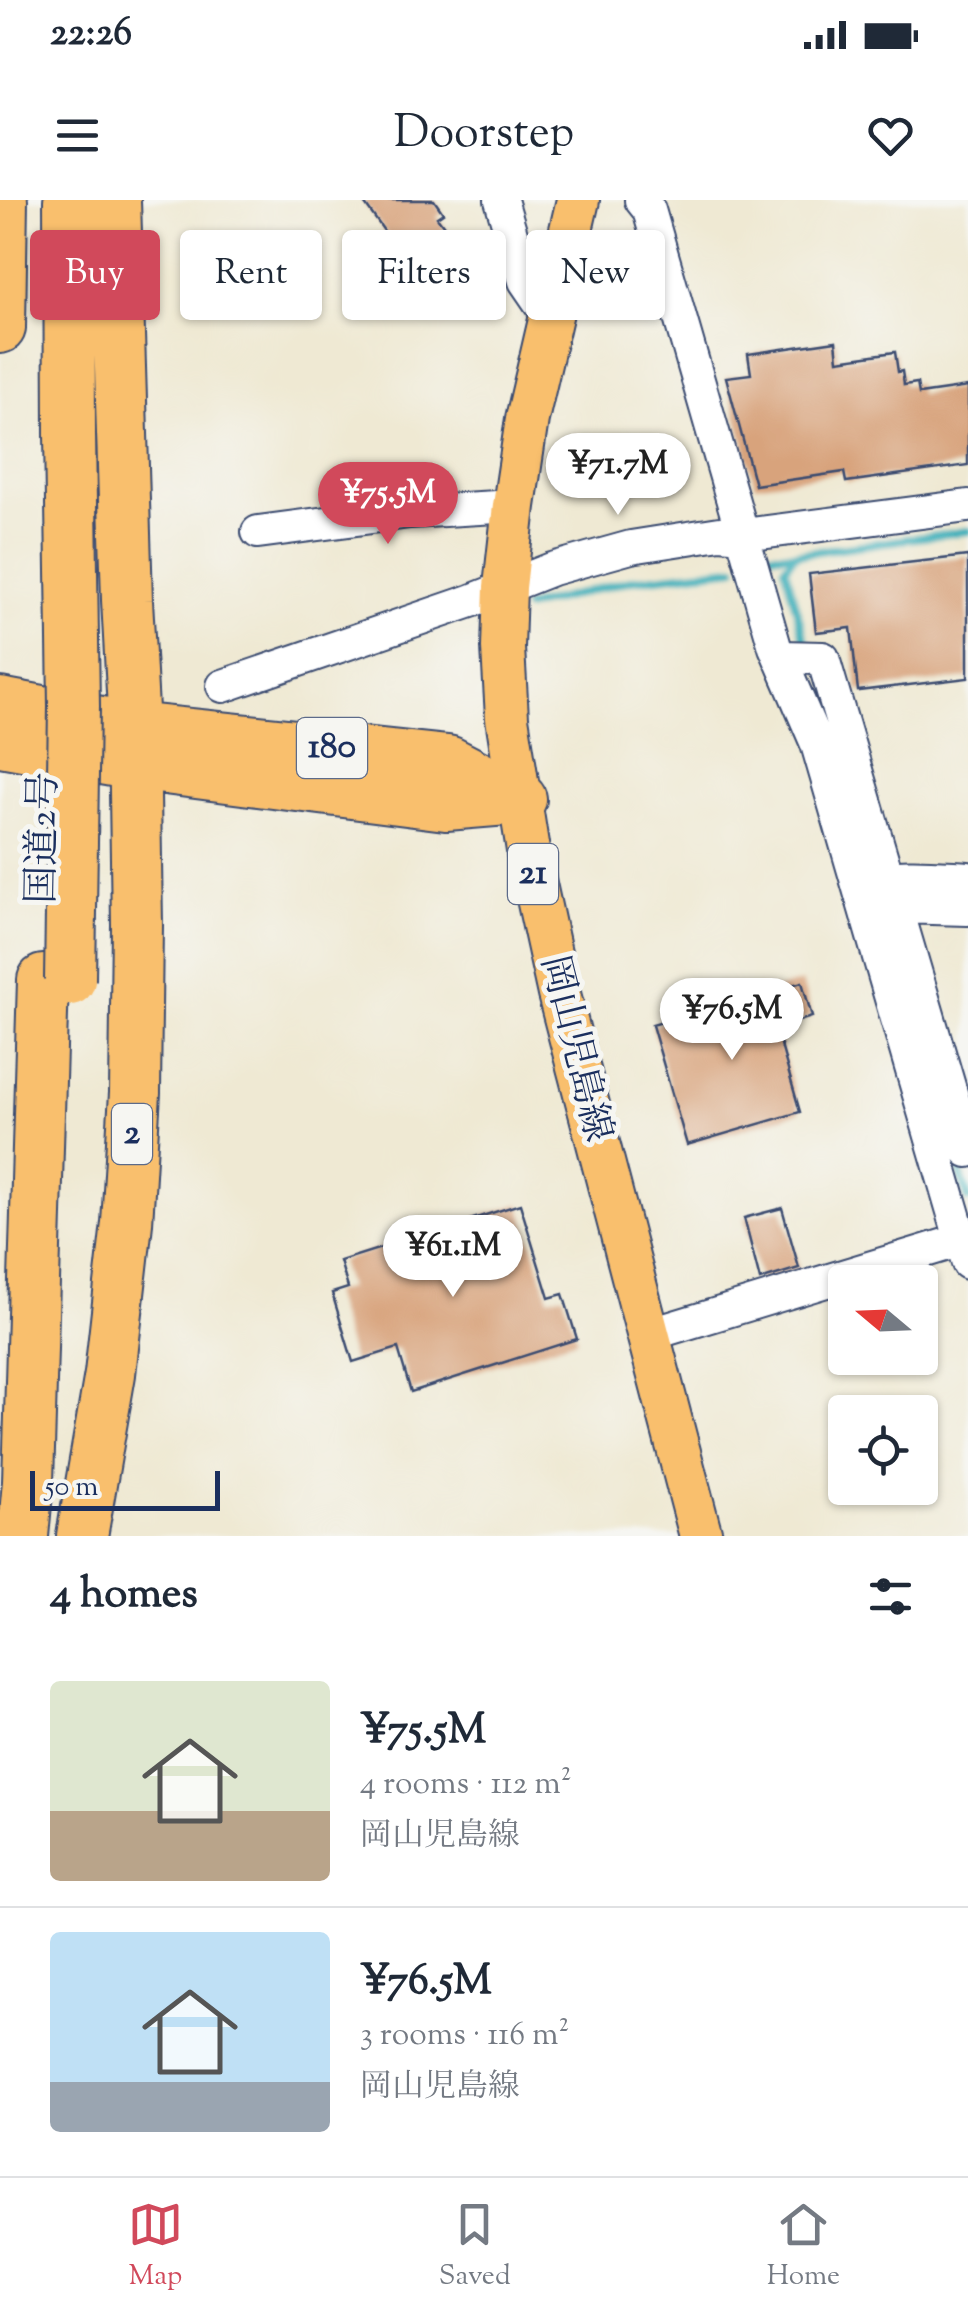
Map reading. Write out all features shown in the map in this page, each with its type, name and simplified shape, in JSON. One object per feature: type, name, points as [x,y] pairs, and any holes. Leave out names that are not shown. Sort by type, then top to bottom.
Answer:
[{"type":"highway","name":"国道2号","points":[[23,1536],[74,706],[58,434],[68,200]]},
{"type":"highway","name":"2","points":[[82,1536],[110,1374],[135,1093],[134,746],[116,200]]},
{"type":"highway","name":"国道2号","points":[[11,207],[58,434]]},
{"type":"highway","name":"2","points":[[0,328],[11,207]]},
{"type":"highway","name":"180","points":[[0,703],[134,746]]},
{"type":"highway","name":"180","points":[[0,741],[448,761],[521,799]]},
{"type":"highway","name":"国道2号","points":[[54,1536],[56,980]]},
{"type":"main road","name":"岡山児島線","points":[[570,230],[578,200]]},
{"type":"main road","name":"岡山児島線","points":[[548,320],[527,419],[505,586],[507,718],[529,857],[559,994],[701,1536]]},
{"type":"street","points":[[501,200],[526,283]]},
{"type":"street","points":[[640,200],[649,210],[775,647],[799,657],[816,744],[876,885],[936,1070],[965,1141]]},
{"type":"street","points":[[258,532],[410,512],[514,506]]},
{"type":"street","points":[[223,686],[472,601],[552,569],[630,547],[720,532],[744,535],[968,506]]},
{"type":"street","points":[[876,885],[916,875],[968,878]]},
{"type":"street","points":[[876,885],[968,910]]},
{"type":"street","points":[[648,1335],[966,1247],[936,1070],[876,885]]},
{"type":"building","points":[[362,200],[434,200],[443,213],[437,217],[446,229],[444,230],[383,230]]},
{"type":"building","points":[[836,341],[838,360],[895,352],[904,385],[917,383],[919,394],[968,387],[968,465],[846,482],[844,472],[755,485],[726,377],[751,374],[748,354]]},
{"type":"building","points":[[968,556],[968,678],[858,691],[851,628],[816,632],[809,574]]},
{"type":"building","points":[[802,982],[812,1017],[776,1028],[800,1112],[687,1145],[652,1025]]},
{"type":"building","points":[[520,1204],[549,1298],[563,1294],[577,1339],[411,1392],[398,1348],[353,1362],[332,1293],[348,1288],[340,1261]]},
{"type":"building","points":[[782,1208],[799,1268],[760,1280],[744,1218]]},
{"type":"waterway","points":[[807,648],[785,567],[795,554],[968,531]]},
{"type":"waterway","points":[[771,554],[795,554]]},
{"type":"waterway","points":[[526,608],[631,580],[734,568]]},
{"type":"waterway","points":[[955,1155],[968,1199]]}]
